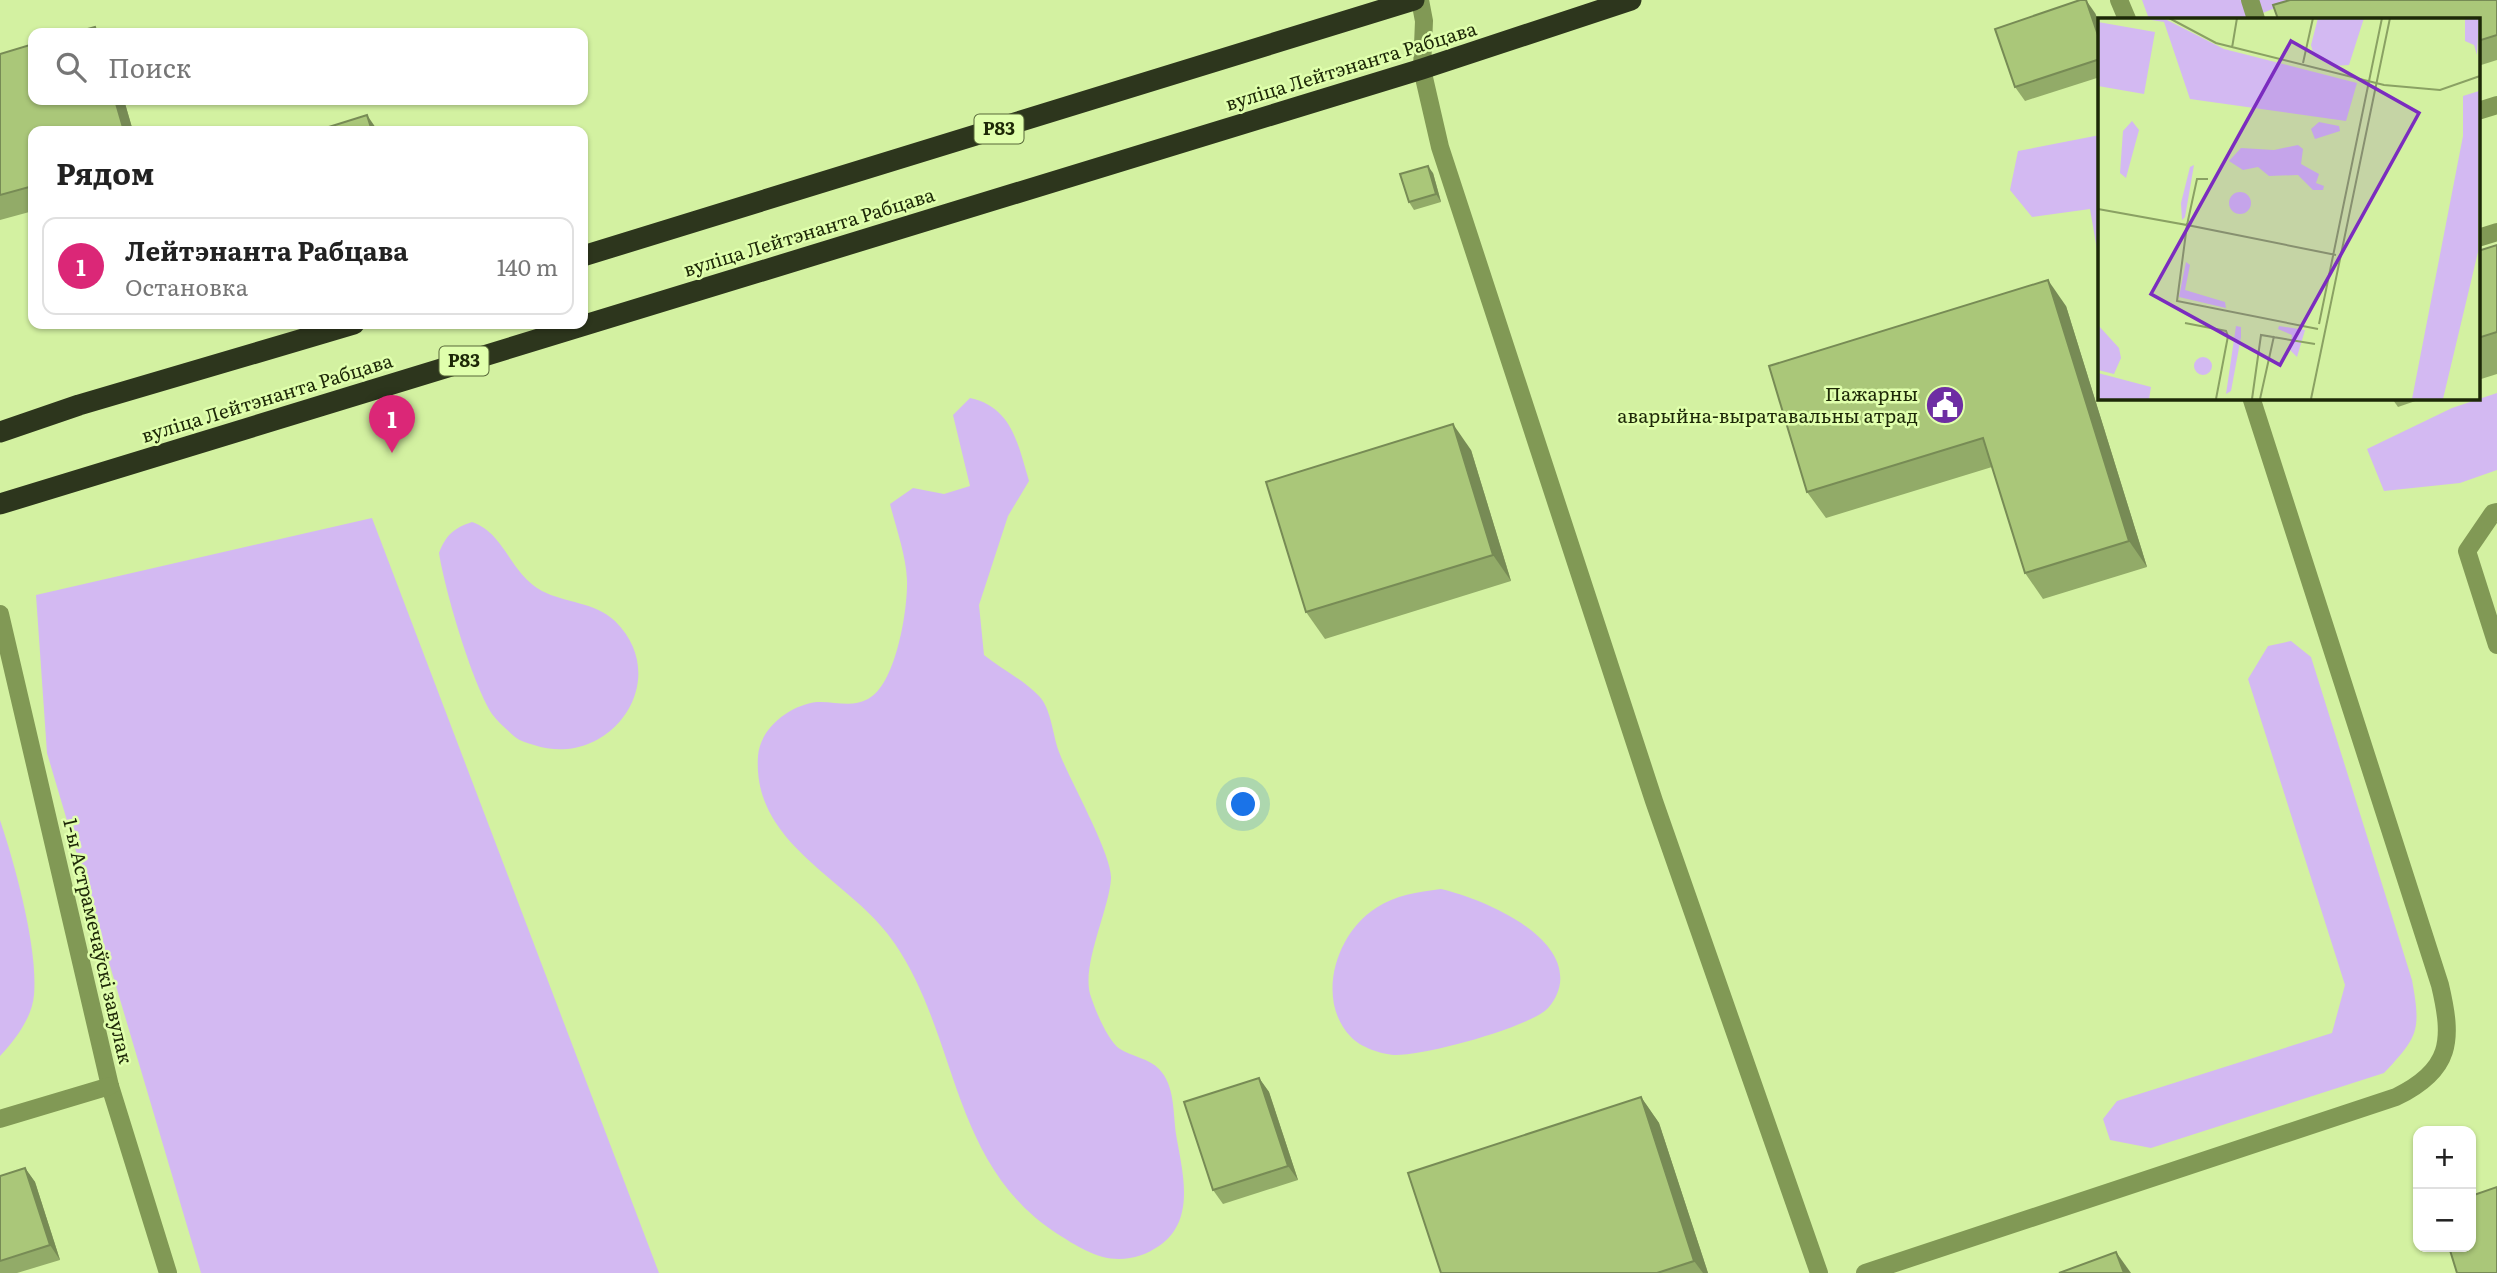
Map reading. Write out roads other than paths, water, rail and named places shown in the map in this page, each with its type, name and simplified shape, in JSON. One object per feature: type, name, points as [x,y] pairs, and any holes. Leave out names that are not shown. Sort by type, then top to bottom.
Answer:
[{"type":"highway","name":"Р83","points":[[588,254],[1414,0]]},
{"type":"highway","name":"вуліца Лейтэнанта Рабцава","points":[[588,324],[1422,69],[1630,0]]},
{"type":"highway","points":[[0,432],[79,405],[337,329]]},
{"type":"highway","name":"вуліца Лейтэнанта Рабцава","points":[[0,504],[572,329]]},
{"type":"street","points":[[1420,0],[1424,21],[1422,69],[1440,148],[1654,801],[1819,1273]]},
{"type":"street","points":[[2119,0],[2127,18]]},
{"type":"street","points":[[2250,0],[2256,18]]},
{"type":"street","points":[[2480,110],[2497,105]]},
{"type":"street","points":[[2480,237],[2497,232]]},
{"type":"street","points":[[1865,1273],[2396,1097],[2416,1088],[2435,1070],[2445,1047],[2449,1022],[2440,985],[2252,399]]},
{"type":"street","points":[[2497,512],[2493,513],[2467,551],[2497,645]]},
{"type":"street","name":"1-ы Астрамечаўскі завулак","points":[[0,614],[110,1086],[168,1273]]},
{"type":"street","points":[[0,1119],[110,1086]]},
{"type":"place","name":"Пажарны аварыйна-выратавальны атрад","points":[[1945,405]]},
{"type":"place","name":"Лейтэнанта Рабцава","points":[[392,453]]}]
